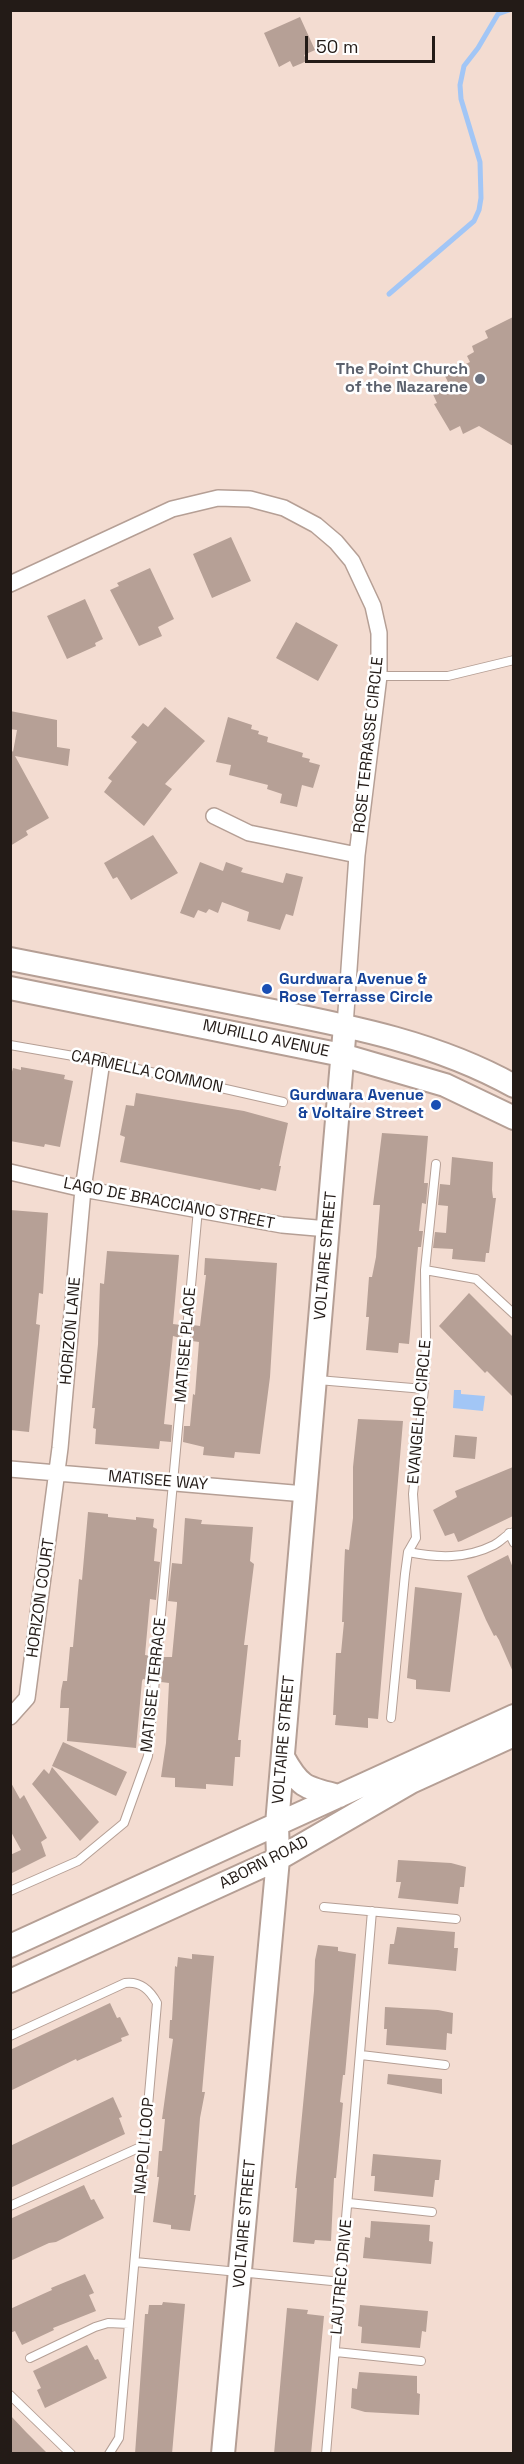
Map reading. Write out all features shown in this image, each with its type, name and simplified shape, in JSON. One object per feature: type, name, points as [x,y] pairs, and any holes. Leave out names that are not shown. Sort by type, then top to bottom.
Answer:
[{"type":"main road","name":"MURILLO AVENUE","points":[[10,959],[390,1037],[447,1056],[513,1086]]},
{"type":"main road","name":"MURILLO AVENUE","points":[[10,988],[342,1055],[445,1085],[513,1118]]},
{"type":"main road","name":"VOLTAIRE STREET","points":[[223,2454],[278,1859],[277,1824],[345,1026]]},
{"type":"main road","name":"ABORN ROAD","points":[[10,1946],[513,1716]]},
{"type":"main road","name":"ABORN ROAD","points":[[10,1982],[278,1859],[411,1782],[513,1735]]},
{"type":"main road","points":[[283,1758],[300,1783],[309,1788],[339,1796]]},
{"type":"street","name":"ROSE TERRASSE CIRCLE","points":[[10,584],[172,509],[218,498],[250,499],[284,508],[316,525],[336,542],[352,561],[373,606],[379,633],[379,676],[357,855],[345,1026]]},
{"type":"street","points":[[214,816],[249,833],[357,855]]},
{"type":"street","name":"HORIZON LANE","points":[[57,1473],[83,1189],[102,1061]]},
{"type":"street","name":"LAGO DE BRACCIANO STREET","points":[[10,1172],[83,1189],[282,1225],[328,1229]]},
{"type":"street","name":"MATISEE WAY","points":[[10,1468],[305,1494]]},
{"type":"street","name":"HORIZON COURT","points":[[10,1717],[27,1698],[57,1473]]},
{"type":"lane","points":[[379,676],[448,676],[513,660]]},
{"type":"lane","name":"CARMELLA COMMON","points":[[10,1045],[102,1061],[283,1102]]},
{"type":"lane","name":"EVANGELHO CIRCLE","points":[[391,1718],[408,1552],[416,1538],[413,1494],[424,1389],[425,1270],[436,1164]]},
{"type":"lane","name":"MATISEE PLACE","points":[[174,1483],[199,1209]]},
{"type":"lane","points":[[425,1270],[476,1280],[513,1314]]},
{"type":"lane","points":[[315,1380],[424,1389]]},
{"type":"lane","name":"MATISEE TERRACE","points":[[10,1891],[78,1861],[124,1823],[148,1756],[174,1483]]},
{"type":"lane","points":[[408,1552],[448,1558],[496,1544],[511,1532],[513,1543]]},
{"type":"lane","points":[[324,1907],[456,1919]]},
{"type":"lane","name":"LAUTREC DRIVE","points":[[326,2454],[372,1911]]},
{"type":"lane","name":"NAPOLI LOOP","points":[[10,2036],[125,1983],[143,1985],[151,1992],[157,2003],[119,2438],[109,2454]]},
{"type":"lane","points":[[361,2055],[445,2065]]},
{"type":"lane","points":[[10,2206],[145,2145]]},
{"type":"lane","name":"LAUTREC DRIVE","points":[[349,2202],[432,2212]]},
{"type":"lane","points":[[135,2262],[240,2274],[342,2282]]},
{"type":"lane","points":[[30,2358],[95,2327],[108,2323],[129,2324]]},
{"type":"lane","name":"LAUTREC DRIVE","points":[[336,2352],[421,2361]]},
{"type":"lane","points":[[10,2395],[71,2454]]},
{"type":"water","points":[[454,1390],[461,1390],[461,1394],[485,1396],[483,1411],[453,1408]]},
{"type":"building","points":[[300,17],[315,50],[304,55],[307,61],[293,67],[290,61],[279,67],[264,33]]},
{"type":"building","name":"The Point Church of the Nazarene","points":[[513,317],[513,446],[479,426],[463,434],[460,426],[450,431],[434,404],[437,403],[432,392],[449,384],[444,374],[470,362],[467,356],[474,352],[472,346],[488,338],[485,331]]},
{"type":"building","points":[[231,537],[251,581],[212,598],[193,554]]},
{"type":"building","points":[[150,568],[174,619],[158,627],[162,636],[139,646],[110,590],[119,586],[117,583]]},
{"type":"building","points":[[85,599],[103,639],[95,643],[96,646],[67,659],[47,616]]},
{"type":"building","points":[[296,622],[338,645],[318,681],[276,658]]},
{"type":"building","points":[[165,707],[205,741],[165,784],[172,789],[144,826],[104,792],[112,781],[108,778],[137,742],[131,737],[143,723],[148,727]]},
{"type":"building","points":[[10,711],[57,720],[57,747],[70,749],[68,766],[15,756],[49,818],[26,831],[28,835],[10,846],[10,748],[13,752],[17,730],[10,729]]},
{"type":"building","points":[[228,717],[252,725],[251,729],[268,737],[267,742],[303,753],[302,757],[310,759],[309,762],[320,765],[313,788],[302,785],[297,807],[280,803],[282,794],[267,789],[268,785],[229,775],[231,765],[216,762]]},
{"type":"building","points":[[153,835],[178,873],[131,900],[117,877],[113,879],[104,863]]},
{"type":"building","points":[[200,862],[223,871],[226,862],[243,868],[241,872],[283,883],[286,873],[303,877],[293,916],[286,914],[280,930],[247,921],[249,912],[222,902],[218,913],[209,909],[206,913],[198,910],[194,918],[180,913]]},
{"type":"building","points":[[21,1067],[65,1075],[64,1079],[73,1081],[60,1147],[45,1144],[44,1147],[10,1141],[10,1079],[13,1068],[21,1070]]},
{"type":"building","points":[[136,1093],[244,1111],[288,1123],[276,1191],[261,1188],[260,1190],[120,1162],[125,1137],[120,1135],[126,1105],[134,1106]]},
{"type":"building","points":[[382,1133],[428,1136],[424,1183],[428,1183],[426,1204],[422,1203],[419,1231],[423,1231],[421,1247],[418,1247],[409,1344],[399,1343],[398,1353],[366,1350],[369,1277],[372,1277],[376,1257],[380,1205],[373,1205]]},
{"type":"building","points":[[452,1157],[493,1162],[492,1190],[493,1198],[496,1198],[489,1253],[486,1253],[485,1262],[452,1259],[453,1249],[433,1248],[435,1232],[446,1233],[448,1206],[438,1205],[440,1184],[450,1185]]},
{"type":"building","points":[[10,1210],[48,1213],[43,1294],[39,1293],[36,1324],[40,1325],[29,1432],[10,1430]]},
{"type":"building","points":[[107,1251],[179,1255],[173,1324],[181,1325],[180,1338],[173,1336],[164,1424],[172,1425],[171,1442],[160,1441],[159,1449],[95,1444],[96,1429],[93,1428],[95,1408],[92,1408],[98,1344],[100,1283],[104,1284]]},
{"type":"building","points":[[205,1258],[277,1263],[270,1377],[260,1454],[235,1452],[234,1458],[203,1455],[204,1447],[183,1442],[184,1426],[190,1426],[193,1394],[195,1395],[199,1342],[192,1341],[193,1325],[200,1326],[206,1275],[204,1275]]},
{"type":"building","points":[[469,1293],[513,1337],[513,1397],[487,1371],[485,1373],[439,1326]]},
{"type":"building","points":[[358,1419],[403,1421],[378,1719],[368,1718],[368,1728],[335,1725],[336,1715],[333,1715],[336,1653],[341,1653],[344,1622],[342,1622],[345,1549],[349,1550],[353,1518],[353,1467]]},
{"type":"building","points":[[455,1435],[477,1437],[475,1459],[453,1457]]},
{"type":"building","points":[[513,1467],[513,1516],[458,1542],[454,1533],[445,1536],[433,1510],[457,1497],[455,1491]]},
{"type":"building","points":[[88,1512],[136,1520],[136,1517],[154,1519],[153,1527],[157,1529],[154,1561],[160,1562],[156,1600],[150,1599],[145,1655],[151,1656],[149,1680],[143,1679],[142,1681],[136,1748],[67,1741],[69,1708],[60,1708],[63,1681],[67,1681],[70,1647],[73,1647]]},
{"type":"building","points":[[185,1518],[202,1520],[201,1524],[253,1527],[250,1561],[254,1564],[244,1645],[248,1645],[238,1740],[241,1740],[240,1757],[235,1757],[233,1786],[206,1784],[206,1789],[175,1787],[175,1778],[161,1777],[166,1743],[169,1683],[161,1682],[163,1657],[172,1657],[177,1604],[177,1602],[168,1601],[172,1563],[182,1564]]},
{"type":"building","points":[[508,1555],[513,1568],[513,1672],[499,1640],[496,1635],[494,1636],[486,1620],[467,1576]]},
{"type":"building","points":[[415,1587],[462,1593],[450,1692],[416,1689],[416,1680],[407,1678]]},
{"type":"building","points":[[63,1742],[127,1772],[116,1796],[52,1766]]},
{"type":"building","points":[[52,1767],[99,1822],[80,1841],[32,1784],[44,1769],[49,1774]]},
{"type":"building","points":[[10,1781],[20,1799],[24,1795],[47,1838],[41,1842],[46,1856],[10,1874],[10,1855],[21,1850],[10,1830]]},
{"type":"building","points":[[398,1860],[451,1863],[466,1867],[464,1887],[460,1887],[458,1904],[398,1898],[401,1882],[396,1882]]},
{"type":"building","points":[[397,1927],[455,1932],[454,1948],[458,1948],[456,1971],[388,1964],[390,1944],[394,1944]]},
{"type":"building","points":[[318,1945],[338,1947],[338,1951],[356,1954],[345,2075],[343,2075],[340,2102],[343,2103],[336,2178],[334,2178],[331,2241],[315,2240],[314,2244],[293,2242],[297,2188],[295,2188]]},
{"type":"building","points":[[192,1954],[214,1956],[202,2092],[205,2092],[200,2118],[194,2195],[196,2195],[190,2231],[171,2229],[171,2225],[153,2222],[159,2177],[157,2177],[159,2151],[162,2151],[165,2119],[162,2119],[173,2039],[169,2038],[175,1966],[177,1967],[178,1957],[192,1959]]},
{"type":"building","points":[[110,2003],[129,2035],[121,2038],[122,2041],[77,2061],[76,2059],[10,2091],[10,2050]]},
{"type":"building","points":[[385,2007],[453,2013],[452,2034],[447,2033],[446,2050],[386,2045]]},
{"type":"building","points":[[388,2074],[442,2079],[442,2094],[387,2084]]},
{"type":"building","points":[[113,2097],[122,2117],[119,2118],[125,2134],[10,2188],[10,2146]]},
{"type":"building","points":[[373,2154],[441,2160],[439,2180],[435,2180],[433,2197],[374,2191],[375,2176],[371,2176]]},
{"type":"building","points":[[84,2185],[104,2218],[56,2242],[10,2261],[10,2219]]},
{"type":"building","points":[[371,2221],[430,2225],[429,2241],[433,2242],[431,2264],[363,2258],[365,2237],[370,2238]]},
{"type":"building","points":[[85,2274],[94,2293],[89,2295],[96,2311],[53,2328],[54,2330],[22,2345],[15,2331],[10,2333],[10,2309]]},
{"type":"building","points":[[163,2302],[185,2304],[172,2454],[135,2454],[145,2314],[148,2314],[149,2305],[162,2305]]},
{"type":"building","points":[[360,2305],[428,2311],[426,2332],[422,2331],[420,2348],[361,2343],[362,2327],[358,2326]]},
{"type":"building","points":[[287,2308],[308,2310],[307,2314],[324,2316],[311,2454],[274,2454]]},
{"type":"building","points":[[87,2345],[95,2360],[98,2359],[107,2378],[45,2408],[37,2390],[41,2388],[33,2371]]},
{"type":"building","points":[[359,2372],[417,2376],[417,2393],[420,2394],[419,2415],[365,2412],[351,2408],[352,2388],[357,2389]]},
{"type":"building","points":[[10,2415],[26,2432],[48,2454],[10,2454]]},
{"type":"waterway","points":[[389,294],[474,221],[479,210],[480,162],[461,99],[460,85],[464,66],[478,48],[498,14],[509,10]]},
{"type":"place","name":"The Point Church of the Nazarene","points":[[480,379]]},
{"type":"place","name":"Gurdwara Avenue & Rose Terrasse Circle","points":[[267,989]]},
{"type":"place","name":"Gurdwara Avenue & Voltaire Street","points":[[436,1105]]}]
